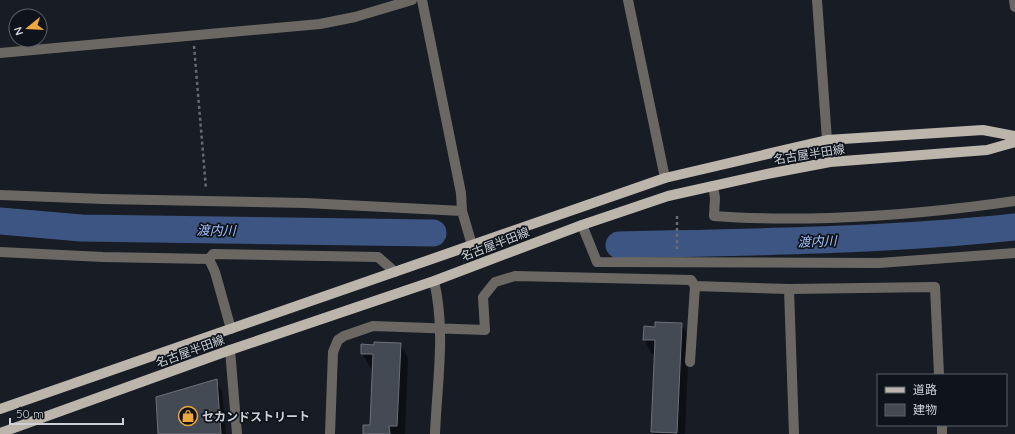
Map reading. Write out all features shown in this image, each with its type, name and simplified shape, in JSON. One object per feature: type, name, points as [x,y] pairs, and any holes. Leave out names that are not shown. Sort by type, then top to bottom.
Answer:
[{"type":"main road","name":"名古屋半田線","points":[[0,409],[665,178],[827,140],[983,130],[1015,136]]},
{"type":"main road","name":"名古屋半田線","points":[[0,433],[230,350],[434,281],[582,225],[668,196],[830,162],[987,150],[1015,142]]},
{"type":"street","points":[[0,53],[320,24],[355,17],[412,0]]},
{"type":"street","points":[[422,0],[462,193],[462,211],[472,245]]},
{"type":"street","points":[[628,0],[665,178]]},
{"type":"street","points":[[817,0],[827,140]]},
{"type":"street","points":[[1014,0],[1015,6]]},
{"type":"street","points":[[713,186],[715,198],[714,216],[741,218],[884,216],[966,208],[1015,201]]},
{"type":"street","points":[[0,195],[306,203],[462,211]]},
{"type":"street","points":[[582,225],[596,262],[879,263],[1015,253]]},
{"type":"street","points":[[0,252],[103,257],[209,259]]},
{"type":"street","points":[[209,259],[213,254],[378,257],[395,272]]},
{"type":"street","points":[[209,259],[215,272],[231,329]]},
{"type":"street","points":[[330,434],[334,352],[338,340],[344,336],[373,326],[484,330],[483,297],[490,286],[495,282],[514,276],[691,280],[695,286],[690,362]]},
{"type":"street","points":[[434,281],[440,310],[435,434]]},
{"type":"street","points":[[695,286],[789,289],[935,287],[939,374]]},
{"type":"street","points":[[789,289],[794,434]]},
{"type":"street","points":[[230,350],[237,434]]},
{"type":"path","points":[[194,36],[207,201]]},
{"type":"path","points":[[677,216],[677,263]]},
{"type":"building","points":[[655,322],[682,323],[677,433],[651,432],[655,340],[643,340],[644,326],[655,327]]},
{"type":"building","points":[[374,342],[401,343],[397,426],[389,426],[390,434],[363,434],[363,425],[370,425],[373,354],[361,354],[361,344],[374,345]]},
{"type":"building","name":"セカンドストリート","points":[[217,379],[221,434],[158,434],[156,397]]},
{"type":"waterway","name":"渡内川","points":[[0,221],[81,228],[433,233]]},
{"type":"waterway","name":"渡内川","points":[[619,245],[768,242],[866,238],[966,232],[1015,227]]},
{"type":"place","name":"セカンドストリート","points":[[188,416]]}]
